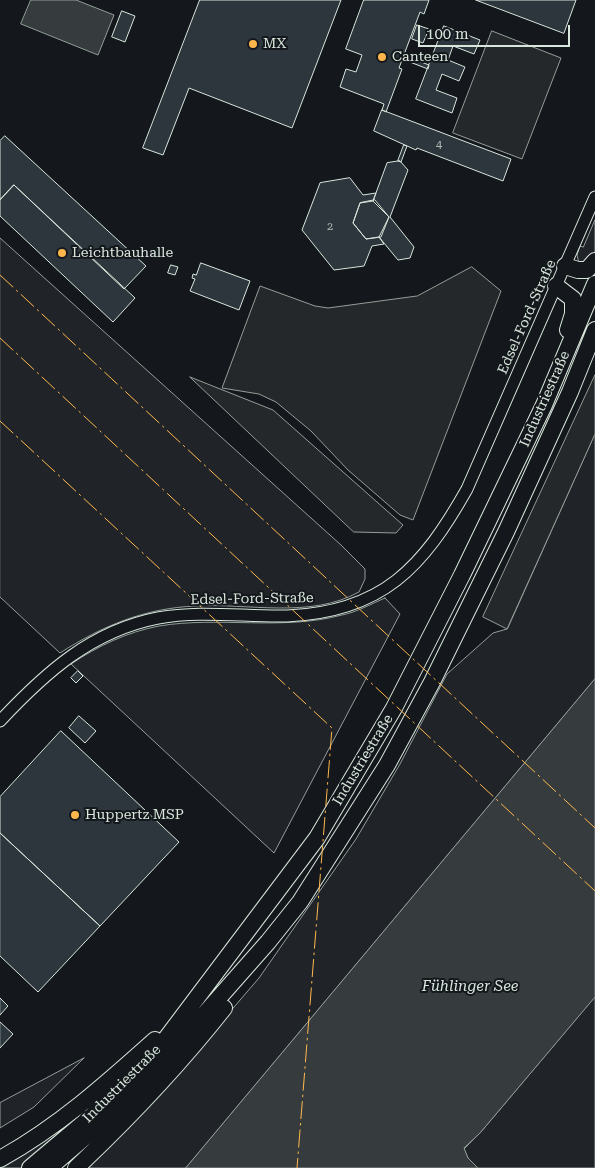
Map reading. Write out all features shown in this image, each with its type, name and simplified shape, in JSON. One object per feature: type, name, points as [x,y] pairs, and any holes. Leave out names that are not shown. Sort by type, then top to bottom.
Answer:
[{"type":"highway","points":[[565,266],[578,270],[587,270],[595,261]]},
{"type":"highway","name":"Industriestraße","points":[[30,1168],[93,1115],[150,1060],[317,838],[394,708],[462,575],[544,405],[595,284]]},
{"type":"highway","points":[[544,405],[573,314],[572,298],[556,286]]},
{"type":"highway","name":"Industriestraße","points":[[48,1168],[98,1126],[149,1077],[268,942],[300,902],[387,765],[400,740],[506,532],[570,392],[595,330]]},
{"type":"highway","points":[[76,1168],[146,1098],[197,1042],[246,982],[268,942]]},
{"type":"highway","points":[[0,1159],[92,1097],[190,1008]]},
{"type":"street","name":"Edsel-Ford-Straße","points":[[0,721],[36,683],[77,651],[115,631],[158,618],[193,614],[287,616],[321,613],[356,604],[384,590],[411,570],[448,522],[467,488],[595,197]]},
{"type":"shaded area","points":[[492,31],[561,58],[522,159],[453,133]]},
{"type":"shaded area","points":[[595,220],[595,252],[591,261],[579,263],[577,255],[580,246],[583,247]]},
{"type":"shaded area","points":[[0,238],[341,545],[365,569],[365,579],[359,592],[340,600],[300,608],[196,606],[159,610],[108,627],[60,653],[0,597]]},
{"type":"shaded area","points":[[472,267],[501,291],[413,520],[400,515],[348,470],[311,431],[276,402],[259,394],[222,388],[260,286],[315,306],[328,308],[417,296]]},
{"type":"shaded area","points":[[595,375],[595,434],[507,629],[483,617]]},
{"type":"shaded area","points":[[190,377],[273,410],[403,525],[396,533],[354,532]]},
{"type":"shaded area","points":[[595,434],[595,679],[186,1168],[81,1168],[173,1078],[259,978],[356,839],[400,764],[447,674],[493,633],[507,629]]},
{"type":"shaded area","points":[[385,598],[400,614],[274,853],[71,664],[113,640],[159,626],[204,622],[274,623],[319,620],[353,612]]},
{"type":"shaded area","points":[[595,997],[595,1168],[478,1168],[468,1158],[464,1149],[480,1133]]},
{"type":"shaded area","points":[[84,1058],[34,1107],[0,1128],[0,1103]]},
{"type":"shaded area","points":[[131,1071],[23,1168],[0,1168],[0,1164]]},
{"type":"water","points":[[31,0],[76,0],[114,15],[98,55],[21,24]]},
{"type":"water","name":"Fühlinger See","points":[[595,679],[595,997],[480,1133],[464,1148],[468,1158],[478,1168],[186,1168]]},
{"type":"building","name":"MX","points":[[200,0],[341,0],[292,128],[189,88],[163,155],[143,148]]},
{"type":"building","name":"Canteen","points":[[364,0],[429,0],[424,14],[420,12],[399,68],[402,69],[386,112],[382,110],[384,104],[340,87],[346,69],[356,72],[362,55],[346,49]]},
{"type":"building","points":[[476,0],[576,0],[564,33]]},
{"type":"building","points":[[122,11],[135,16],[125,42],[112,37]]},
{"type":"building","points":[[417,25],[429,29],[423,43],[412,39]]},
{"type":"building","points":[[444,26],[480,40],[474,54],[453,46],[448,60],[465,67],[459,81],[442,74],[436,90],[457,98],[452,113],[416,99]]},
{"type":"building","points":[[403,55],[429,65],[428,69],[402,59]]},
{"type":"building","points":[[382,110],[511,159],[503,181],[417,148],[416,150],[374,131]]},
{"type":"building","points":[[5,136],[146,266],[124,289],[14,185],[0,200],[0,141]]},
{"type":"building","points":[[404,145],[407,146],[401,162],[398,161]]},
{"type":"building","points":[[400,161],[408,170],[390,217],[414,247],[410,258],[398,260],[379,237],[389,217],[373,201],[387,163]]},
{"type":"building","points":[[350,178],[363,195],[376,193],[373,201],[360,203],[353,223],[366,239],[379,237],[384,244],[372,246],[364,266],[334,270],[302,230],[320,183]]},
{"type":"building","name":"Leichtbauhalle","points":[[14,185],[135,298],[113,322],[0,216],[0,200]]},
{"type":"building","points":[[375,200],[389,217],[381,237],[366,239],[353,223],[360,203]]},
{"type":"building","points":[[201,263],[250,281],[239,310],[190,291],[195,279],[192,278],[193,274],[196,275]]},
{"type":"building","points":[[171,265],[178,267],[175,275],[168,273]]},
{"type":"building","points":[[78,671],[83,676],[76,683],[71,678]]},
{"type":"building","points":[[79,716],[96,731],[85,743],[69,728]]},
{"type":"building","name":"Huppertz MSP","points":[[61,731],[179,842],[100,926],[0,833],[0,797]]},
{"type":"building","points":[[0,833],[100,926],[38,992],[0,956]]},
{"type":"building","points":[[0,998],[8,1006],[0,1015]]},
{"type":"building","points":[[0,1022],[13,1034],[0,1048]]},
{"type":"power","points":[[0,275],[595,828]]},
{"type":"power","points":[[0,338],[595,891]]},
{"type":"power","points":[[0,421],[332,728],[297,1168]]},
{"type":"place","name":"MX","points":[[253,44]]},
{"type":"place","name":"Canteen","points":[[382,57]]},
{"type":"place","name":"Leichtbauhalle","points":[[62,253]]},
{"type":"place","name":"Huppertz MSP","points":[[75,815]]}]
